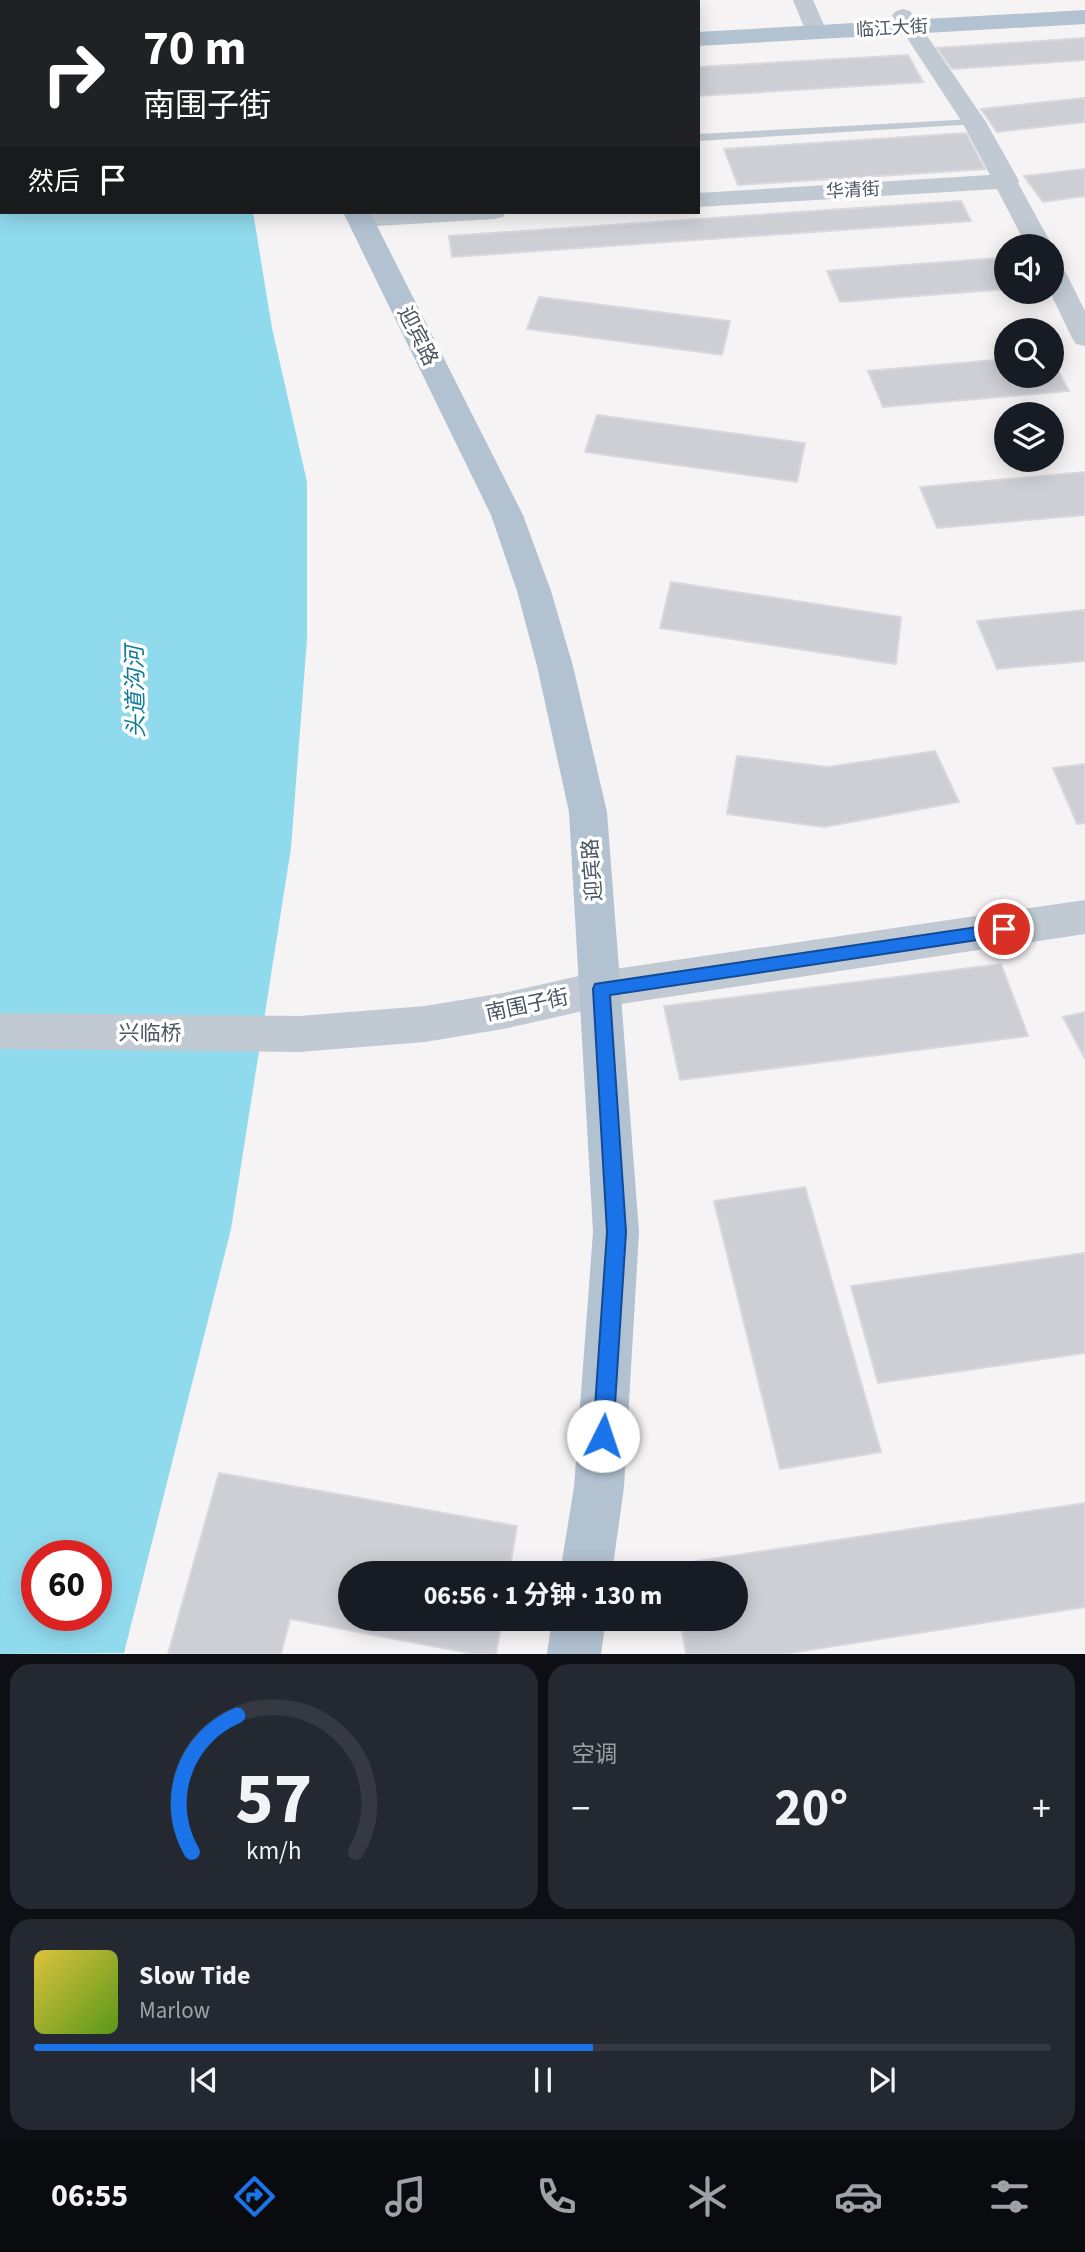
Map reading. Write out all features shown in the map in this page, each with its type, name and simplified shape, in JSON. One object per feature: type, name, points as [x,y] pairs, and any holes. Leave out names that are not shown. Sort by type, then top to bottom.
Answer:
[{"type":"main road","name":"临江大街","points":[[907,21],[1085,6]]},
{"type":"main road","name":"临江大街","points":[[700,39],[810,17]]},
{"type":"main road","name":"临江大街","points":[[700,25],[810,17],[907,21],[1085,18]]},
{"type":"main road","name":"迎宾路","points":[[360,214],[508,516],[534,591],[555,667],[588,812],[617,1232],[599,1487],[588,1561]]},
{"type":"main road","points":[[574,1654],[577,1631]]},
{"type":"street","points":[[907,21],[974,122],[1034,234]]},
{"type":"street","name":"华清街","points":[[700,200],[1007,181]]},
{"type":"street","points":[[1064,295],[1085,338]]},
{"type":"street","name":"南围子街","points":[[299,1034],[425,1024],[503,1011],[601,989],[1085,918]]},
{"type":"street","name":"兴临桥","points":[[0,1031],[299,1034]]},
{"type":"lane","points":[[700,138],[974,122]]},
{"type":"water","name":"头道沟河","points":[[0,214],[253,214],[272,328],[307,482],[307,639],[291,848],[231,1229],[124,1653],[0,1654]]},
{"type":"building","points":[[1085,38],[1085,60],[952,69],[937,48]]},
{"type":"building","points":[[908,55],[923,82],[700,96],[700,67]]},
{"type":"building","points":[[1085,98],[1085,122],[997,132],[981,109]]},
{"type":"building","points":[[966,133],[985,169],[738,185],[724,149]]},
{"type":"building","points":[[1085,169],[1085,196],[1043,202],[1024,176]]},
{"type":"building","points":[[961,201],[971,221],[452,257],[449,236]]},
{"type":"building","points":[[994,258],[994,290],[840,302],[827,271]]},
{"type":"building","points":[[539,297],[730,321],[722,355],[527,329]]},
{"type":"building","points":[[994,360],[994,388],[1064,388],[1064,382],[1069,391],[883,407],[868,371]]},
{"type":"building","points":[[597,415],[805,443],[797,482],[585,452]]},
{"type":"building","points":[[1085,472],[1085,515],[937,528],[920,487]]},
{"type":"building","points":[[671,582],[901,617],[896,664],[660,628]]},
{"type":"building","points":[[1085,610],[1085,661],[997,669],[977,621]]},
{"type":"building","points":[[935,751],[959,802],[824,827],[727,814],[737,756],[828,767]]},
{"type":"building","points":[[1085,764],[1085,823],[1077,824],[1053,768]]},
{"type":"building","points":[[1001,964],[1028,1036],[680,1080],[664,1006]]},
{"type":"building","points":[[1085,1012],[1085,1059],[1063,1017]]},
{"type":"building","points":[[805,1187],[881,1452],[780,1469],[714,1201]]},
{"type":"building","points":[[1085,1253],[1085,1353],[878,1383],[851,1286]]},
{"type":"building","points":[[219,1473],[517,1526],[511,1561],[338,1561],[338,1628],[290,1619],[281,1654],[168,1654]]},
{"type":"building","points":[[1085,1503],[1085,1607],[784,1654],[686,1654],[682,1631],[748,1631],[748,1561],[698,1561]]},
{"type":"building","points":[[353,1631],[500,1631],[496,1654],[474,1654]]},
{"type":"route","points":[[603,1436],[617,1232],[601,989],[1004,929]]}]
